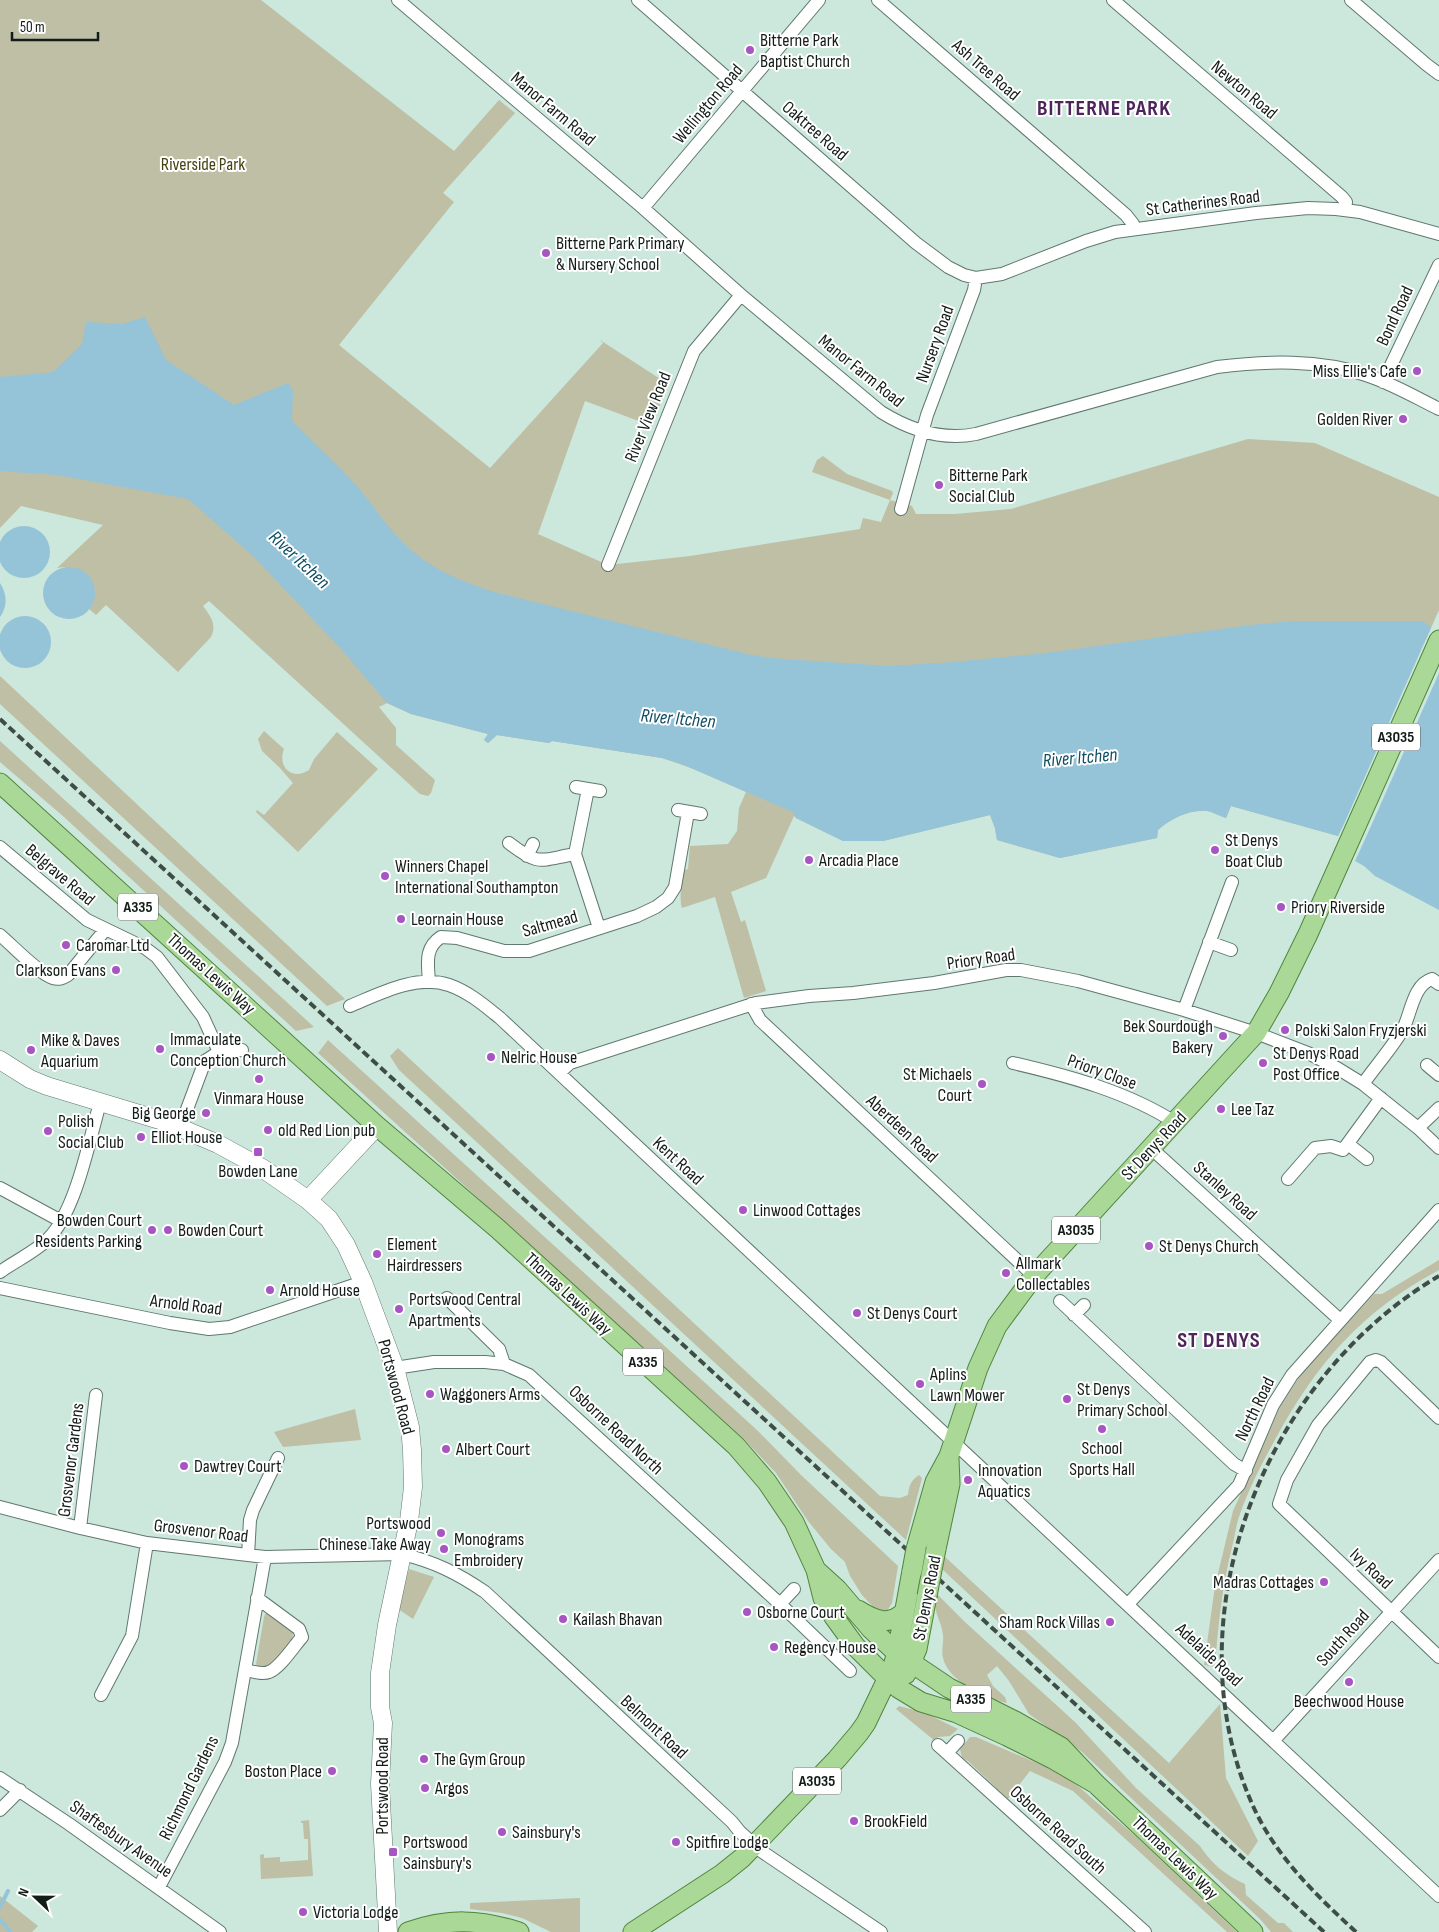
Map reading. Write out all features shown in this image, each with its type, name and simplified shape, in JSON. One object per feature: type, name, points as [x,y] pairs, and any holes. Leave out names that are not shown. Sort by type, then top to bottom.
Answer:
[{"type":"main road","name":"St Denys Road","points":[[899,1672],[904,1612],[916,1549],[935,1482],[951,1449],[986,1348],[998,1326],[1034,1276],[1176,1123],[1256,1033],[1279,994],[1308,934],[1438,642]]},
{"type":"main road","name":"Thomas Lewis Way","points":[[0,782],[377,1126],[498,1229],[736,1446],[767,1482],[794,1522],[816,1570],[823,1598],[840,1626],[860,1652],[899,1672],[957,1713],[1039,1752],[1096,1784]]},
{"type":"main road","name":"St Denys Road","points":[[633,1932],[722,1874],[754,1845],[837,1760],[866,1723],[899,1672],[917,1649],[950,1484],[951,1449]]},
{"type":"main road","name":"Thomas Lewis Way","points":[[816,1570],[838,1588],[850,1606],[871,1629],[899,1672],[950,1688],[1021,1724],[1061,1747],[1096,1784],[1253,1932]]},
{"type":"main road","points":[[850,1606],[880,1621],[894,1619],[904,1612]]},
{"type":"main road","points":[[408,1932],[444,1922],[457,1921],[486,1924],[519,1932]]},
{"type":"street","name":"Manor Farm Road","points":[[398,0],[643,208],[741,295],[881,412],[899,423],[923,433],[955,437],[976,434],[1218,366],[1251,362],[1347,369],[1384,382],[1439,409]]},
{"type":"street","name":"Oaktree Road","points":[[638,0],[936,260],[964,275],[976,278]]},
{"type":"street","name":"Wellington Road","points":[[643,208],[819,0]]},
{"type":"street","name":"Ash Tree Road","points":[[878,0],[1126,215],[1131,220],[1134,229]]},
{"type":"street","name":"Newton Road","points":[[1113,0],[1336,192],[1346,202],[1345,210]]},
{"type":"street","points":[[1351,0],[1427,66],[1439,74]]},
{"type":"street","name":"St Catherines Road","points":[[976,278],[1002,274],[1086,241],[1115,232],[1299,209],[1345,210],[1439,234]]},
{"type":"street","name":"Bond Road","points":[[1384,382],[1439,265]]},
{"type":"street","name":"Nursery Road","points":[[901,509],[927,415],[974,290],[976,278]]},
{"type":"street","name":"River View Road","points":[[608,565],[694,351],[741,295]]},
{"type":"street","name":"Saltmead","points":[[588,789],[576,854],[599,928]]},
{"type":"street","name":"Saltmead","points":[[429,982],[428,955],[430,947],[441,937],[457,938],[504,951],[516,951],[544,947],[637,916],[656,907],[668,898],[677,880],[689,812]]},
{"type":"street","points":[[509,843],[530,850],[543,861],[576,854]]},
{"type":"street","name":"Belgrave Road","points":[[0,847],[73,910],[105,930],[146,948],[157,957],[203,1017],[219,1052]]},
{"type":"street","points":[[1184,1010],[1232,882]]},
{"type":"street","points":[[0,935],[42,972],[54,978],[62,978],[68,975],[105,930]]},
{"type":"street","points":[[1209,942],[1231,950]]},
{"type":"street","name":"Priory Road","points":[[559,1073],[570,1063],[751,1004],[934,983],[1006,970],[1021,970],[1078,981],[1184,1010],[1256,1033],[1322,1060],[1363,1084],[1418,1128],[1439,1148]]},
{"type":"street","points":[[1363,1084],[1403,1029],[1416,994],[1426,981],[1432,979],[1439,984]]},
{"type":"street","name":"Kent Road","points":[[350,1006],[399,987],[429,982],[448,984],[472,996],[500,1018],[559,1073],[951,1449]]},
{"type":"street","name":"Aberdeen Road","points":[[751,1004],[760,1020],[1034,1276]]},
{"type":"street","points":[[180,1128],[205,1061],[219,1052],[242,1050]]},
{"type":"street","name":"Portswood Road","points":[[0,1060],[30,1079],[47,1086],[136,1112],[180,1128],[242,1156],[287,1184],[308,1200],[338,1231],[363,1282],[395,1368],[410,1427],[413,1473],[409,1522],[387,1625],[380,1690],[383,1723],[380,1784],[388,1932]]},
{"type":"street","name":"Priory Close","points":[[1013,1063],[1090,1084],[1132,1100],[1176,1123]]},
{"type":"street","points":[[1427,1065],[1439,1075]]},
{"type":"street","points":[[1288,1179],[1315,1148],[1332,1146],[1344,1150],[1381,1098]]},
{"type":"street","points":[[0,1272],[46,1241],[61,1221],[81,1170],[100,1103]]},
{"type":"street","points":[[1418,1128],[1439,1108]]},
{"type":"street","points":[[308,1200],[377,1126]]},
{"type":"street","points":[[1348,1144],[1366,1159]]},
{"type":"street","name":"Stanley Road","points":[[1152,1149],[1340,1320]]},
{"type":"street","points":[[0,1188],[61,1221]]},
{"type":"street","name":"North Road","points":[[1128,1604],[1239,1485],[1273,1404],[1292,1375],[1439,1210]]},
{"type":"street","name":"Arnold Road","points":[[0,1288],[170,1323],[209,1329],[230,1327],[363,1282]]},
{"type":"street","points":[[1060,1302],[1234,1464],[1246,1470]]},
{"type":"street","points":[[450,1305],[499,1349],[504,1364]]},
{"type":"street","points":[[1074,1315],[1084,1305]]},
{"type":"street","name":"Ivy Road","points":[[1439,1418],[1376,1360],[1370,1362],[1318,1425],[1287,1480],[1279,1501],[1280,1507],[1439,1657]]},
{"type":"street","name":"Osborne Road North","points":[[395,1368],[434,1362],[504,1364],[534,1379],[780,1604],[850,1671]]},
{"type":"street","name":"Grosvenor Gardens","points":[[80,1528],[96,1395]]},
{"type":"street","name":"Adelaide Road","points":[[951,1449],[1128,1604],[1439,1896]]},
{"type":"street","points":[[248,1555],[252,1510],[278,1458]]},
{"type":"street","name":"Grosvenor Road","points":[[0,1508],[148,1543],[265,1557],[402,1554]]},
{"type":"street","points":[[101,1695],[132,1636],[148,1543]]},
{"type":"street","name":"Belmont Road","points":[[402,1554],[447,1568],[485,1592],[732,1822],[754,1845],[880,1932]]},
{"type":"street","name":"Richmond Gardens","points":[[159,1887],[225,1762],[232,1743],[265,1557]]},
{"type":"street","name":"South Road","points":[[1274,1740],[1439,1560]]},
{"type":"street","points":[[780,1604],[794,1589]]},
{"type":"street","points":[[245,1670],[269,1672],[275,1668],[302,1637],[299,1629],[257,1598]]},
{"type":"street","name":"Osborne Road South","points":[[958,1741],[942,1749],[1146,1932]]},
{"type":"street","name":"Shaftesbury Avenue","points":[[0,1778],[159,1887],[220,1932]]},
{"type":"street","points":[[0,1810],[20,1790]]},
{"type":"green space","name":"Riverside Park","points":[[0,0],[261,0],[454,151],[499,100],[515,113],[443,193],[454,202],[339,345],[490,468],[603,343],[600,340],[668,384],[652,426],[585,401],[538,534],[608,565],[690,556],[860,529],[863,518],[881,522],[890,500],[912,506],[916,514],[955,514],[1011,509],[1248,439],[1315,443],[1439,497],[1439,610],[1338,836],[1231,806],[1226,818],[1207,811],[1194,812],[1174,819],[1163,826],[1158,830],[1157,838],[1060,858],[997,840],[990,815],[883,841],[843,841],[794,816],[766,878],[731,892],[741,922],[745,920],[766,991],[744,998],[715,897],[682,908],[681,896],[682,871],[688,869],[690,846],[728,844],[737,831],[739,808],[746,792],[694,769],[662,758],[552,741],[549,743],[497,735],[488,743],[484,740],[488,734],[411,714],[387,703],[379,707],[396,728],[396,745],[435,780],[431,793],[428,796],[420,794],[209,601],[203,606],[211,617],[213,624],[211,637],[178,672],[106,605],[96,615],[89,609],[93,603],[65,567],[57,568],[103,525],[21,506],[0,528]]},
{"type":"green space","points":[[823,456],[847,474],[892,491],[890,500],[812,472],[817,460]]},
{"type":"green space","points":[[0,676],[345,999],[327,1006],[0,704]]},
{"type":"green space","points":[[264,731],[284,749],[282,756],[284,766],[292,773],[303,773],[309,770],[314,759],[337,732],[378,769],[298,852],[256,812],[257,810],[264,815],[293,783],[262,751],[258,739]]},
{"type":"green space","points":[[0,741],[314,1027],[296,1031],[64,817],[0,762]]},
{"type":"green space","points":[[328,1040],[758,1431],[801,1475],[898,1566],[892,1603],[887,1611],[875,1609],[862,1595],[850,1576],[845,1562],[831,1549],[808,1521],[776,1473],[742,1437],[318,1053]]},
{"type":"green space","points":[[398,1048],[880,1496],[900,1498],[908,1495],[911,1484],[919,1475],[922,1478],[906,1540],[399,1070],[390,1056]]},
{"type":"green space","points":[[1439,1260],[1439,1270],[1387,1303],[1344,1341],[1325,1363],[1291,1411],[1256,1476],[1239,1518],[1223,1592],[1215,1667],[1204,1665],[1215,1586],[1233,1511],[1281,1405],[1304,1370],[1374,1294],[1382,1294]]},
{"type":"green space","points":[[355,1409],[361,1440],[283,1447],[274,1432]]},
{"type":"green space","points":[[944,1556],[1169,1763],[1220,1704],[1226,1778],[1258,1841],[1248,1856],[942,1569]]},
{"type":"green space","points":[[409,1569],[434,1577],[413,1619],[398,1609]]},
{"type":"green space","points":[[937,1594],[966,1623],[1075,1722],[1136,1788],[1200,1846],[1214,1864],[1231,1877],[1245,1884],[1246,1895],[1278,1923],[1284,1923],[1293,1932],[1271,1932],[1260,1919],[1082,1752],[1029,1714],[1009,1681],[997,1666],[987,1675],[993,1686],[1005,1697],[1007,1703],[969,1688],[952,1674],[943,1658],[943,1635],[936,1611]]},
{"type":"green space","points":[[268,1613],[293,1632],[292,1641],[268,1668],[259,1668],[256,1664],[264,1617]]},
{"type":"green space","points":[[899,1706],[917,1709],[958,1729],[950,1736],[938,1737],[935,1741],[896,1709]]},
{"type":"green space","points":[[970,1737],[976,1737],[1058,1772],[1078,1786],[1141,1841],[1237,1932],[1227,1932],[1073,1791],[1030,1771],[1008,1799],[968,1761],[962,1758],[960,1749]]},
{"type":"green space","points":[[309,1820],[313,1876],[261,1879],[260,1855],[264,1854],[264,1858],[280,1857],[280,1862],[308,1860],[308,1839],[304,1839],[303,1823],[301,1821]]},
{"type":"green space","points":[[0,1896],[38,1926],[32,1932],[0,1932]]},
{"type":"green space","points":[[580,1898],[580,1932],[551,1932],[522,1918],[502,1913],[470,1909],[470,1903]]},
{"type":"water","name":"River Itchen","points":[[145,317],[166,360],[234,405],[288,383],[293,391],[292,421],[355,484],[404,544],[439,570],[494,592],[751,655],[889,666],[1046,653],[1250,625],[1296,621],[1423,621],[1431,628],[1426,639],[1439,645],[1439,910],[1375,876],[1355,861],[1367,835],[1344,824],[1338,836],[1231,806],[1226,818],[1207,811],[1194,812],[1174,819],[1163,826],[1158,830],[1157,838],[1060,858],[997,840],[990,815],[883,841],[843,841],[796,818],[793,812],[679,763],[662,758],[552,741],[549,743],[497,735],[488,743],[484,740],[488,734],[411,714],[387,703],[341,649],[252,555],[188,499],[57,475],[0,471],[0,377],[53,372],[82,344],[86,322],[122,324]]},
{"type":"water","points":[[19,526],[29,526],[43,533],[50,547],[50,557],[43,571],[29,578],[19,578],[9,574],[2,567],[-2,557],[-2,547],[2,537],[9,530]]},
{"type":"water","points":[[64,567],[74,567],[88,574],[95,588],[95,598],[88,612],[74,619],[64,619],[54,615],[47,608],[43,598],[43,588],[47,578],[54,571]]},
{"type":"water","points":[[0,583],[6,600],[0,617]]},
{"type":"water","points":[[25,616],[39,620],[47,628],[51,642],[47,656],[39,664],[25,668],[11,664],[3,656],[-1,642],[3,628],[11,620]]},
{"type":"pier","points":[[1426,639],[1439,645],[1439,673],[1367,835],[1344,824]]},
{"type":"waterway","points":[[0,1907],[8,1891]]},
{"type":"waterway","points":[[0,1920],[11,1932]]},
{"type":"railway","points":[[0,719],[1324,1932]]},
{"type":"railway","points":[[1356,1932],[1326,1904],[1285,1859],[1262,1825],[1253,1806],[1229,1733],[1222,1658],[1229,1582],[1249,1508],[1281,1439],[1325,1375],[1378,1320],[1439,1276]]},
{"type":"place","name":"Bitterne Park Baptist Church","points":[[750,50]]},
{"type":"place","name":"Bitterne Park Primary & Nursery School","points":[[546,253]]},
{"type":"place","name":"Miss Ellie's Cafe","points":[[1417,371]]},
{"type":"place","name":"Golden River","points":[[1403,419]]},
{"type":"place","name":"Bitterne Park Social Club","points":[[939,485]]},
{"type":"place","name":"St Denys Boat Club","points":[[1215,850]]},
{"type":"place","name":"Arcadia Place","points":[[809,860]]},
{"type":"place","name":"Winners Chapel International Southampton","points":[[385,876]]},
{"type":"place","name":"Priory Riverside","points":[[1281,907]]},
{"type":"place","name":"Leornain House","points":[[401,919]]},
{"type":"place","name":"Caromar Ltd","points":[[66,945]]},
{"type":"place","name":"Clarkson Evans","points":[[116,970]]},
{"type":"place","name":"Polski Salon Fryzjerski","points":[[1285,1030]]},
{"type":"place","name":"Bek Sourdough Bakery","points":[[1223,1036]]},
{"type":"place","name":"Immaculate Conception Church","points":[[160,1049]]},
{"type":"place","name":"Mike & Daves Aquarium","points":[[31,1050]]},
{"type":"place","name":"Nelric House","points":[[491,1057]]},
{"type":"place","name":"St Denys Road Post Office","points":[[1263,1063]]},
{"type":"place","name":"Vinmara House","points":[[259,1079]]},
{"type":"place","name":"St Michaels Court","points":[[982,1084]]},
{"type":"place","name":"Lee Taz","points":[[1221,1109]]},
{"type":"place","name":"Big George","points":[[206,1113]]},
{"type":"place","name":"old Red Lion pub","points":[[268,1130]]},
{"type":"place","name":"Polish Social Club","points":[[48,1131]]},
{"type":"place","name":"Elliot House","points":[[141,1137]]},
{"type":"place","name":"Bowden Lane","points":[[258,1152]]},
{"type":"place","name":"Linwood Cottages","points":[[743,1210]]},
{"type":"place","name":"Bowden Court Residents Parking","points":[[152,1230]]},
{"type":"place","name":"Bowden Court","points":[[168,1230]]},
{"type":"place","name":"St Denys Church","points":[[1149,1246]]},
{"type":"place","name":"Element Hairdressers","points":[[377,1254]]},
{"type":"place","name":"Allmark Collectables","points":[[1006,1273]]},
{"type":"place","name":"Arnold House","points":[[270,1290]]},
{"type":"place","name":"Portswood Central Apartments","points":[[399,1309]]},
{"type":"place","name":"St Denys Court","points":[[857,1313]]},
{"type":"place","name":"Aplins Lawn Mower","points":[[920,1384]]},
{"type":"place","name":"Waggoners Arms","points":[[430,1394]]},
{"type":"place","name":"St Denys Primary School","points":[[1067,1399]]},
{"type":"place","name":"School Sports Hall","points":[[1102,1429]]},
{"type":"place","name":"Albert Court","points":[[446,1449]]},
{"type":"place","name":"Dawtrey Court","points":[[184,1466]]},
{"type":"place","name":"Innovation Aquatics","points":[[968,1480]]},
{"type":"place","name":"Portswood Chinese Take Away","points":[[441,1533]]},
{"type":"place","name":"Monograms Embroidery","points":[[444,1549]]},
{"type":"place","name":"Madras Cottages","points":[[1324,1582]]},
{"type":"place","name":"Osborne Court","points":[[747,1612]]},
{"type":"place","name":"Kailash Bhavan","points":[[563,1619]]},
{"type":"place","name":"Sham Rock Villas","points":[[1110,1622]]},
{"type":"place","name":"Regency House","points":[[774,1647]]},
{"type":"place","name":"Beechwood House","points":[[1349,1682]]},
{"type":"place","name":"The Gym Group","points":[[424,1759]]},
{"type":"place","name":"Boston Place","points":[[332,1771]]},
{"type":"place","name":"Argos","points":[[425,1788]]},
{"type":"place","name":"BrookField","points":[[854,1821]]},
{"type":"place","name":"Sainsbury's","points":[[502,1832]]},
{"type":"place","name":"Spitfire Lodge","points":[[676,1842]]},
{"type":"place","name":"Portswood Sainsbury's","points":[[393,1852]]},
{"type":"place","name":"Victoria Lodge","points":[[303,1912]]},
{"type":"district","name":"BITTERNE PARK","points":[[1104,108]]},
{"type":"district","name":"ST DENYS","points":[[1219,1340]]}]
